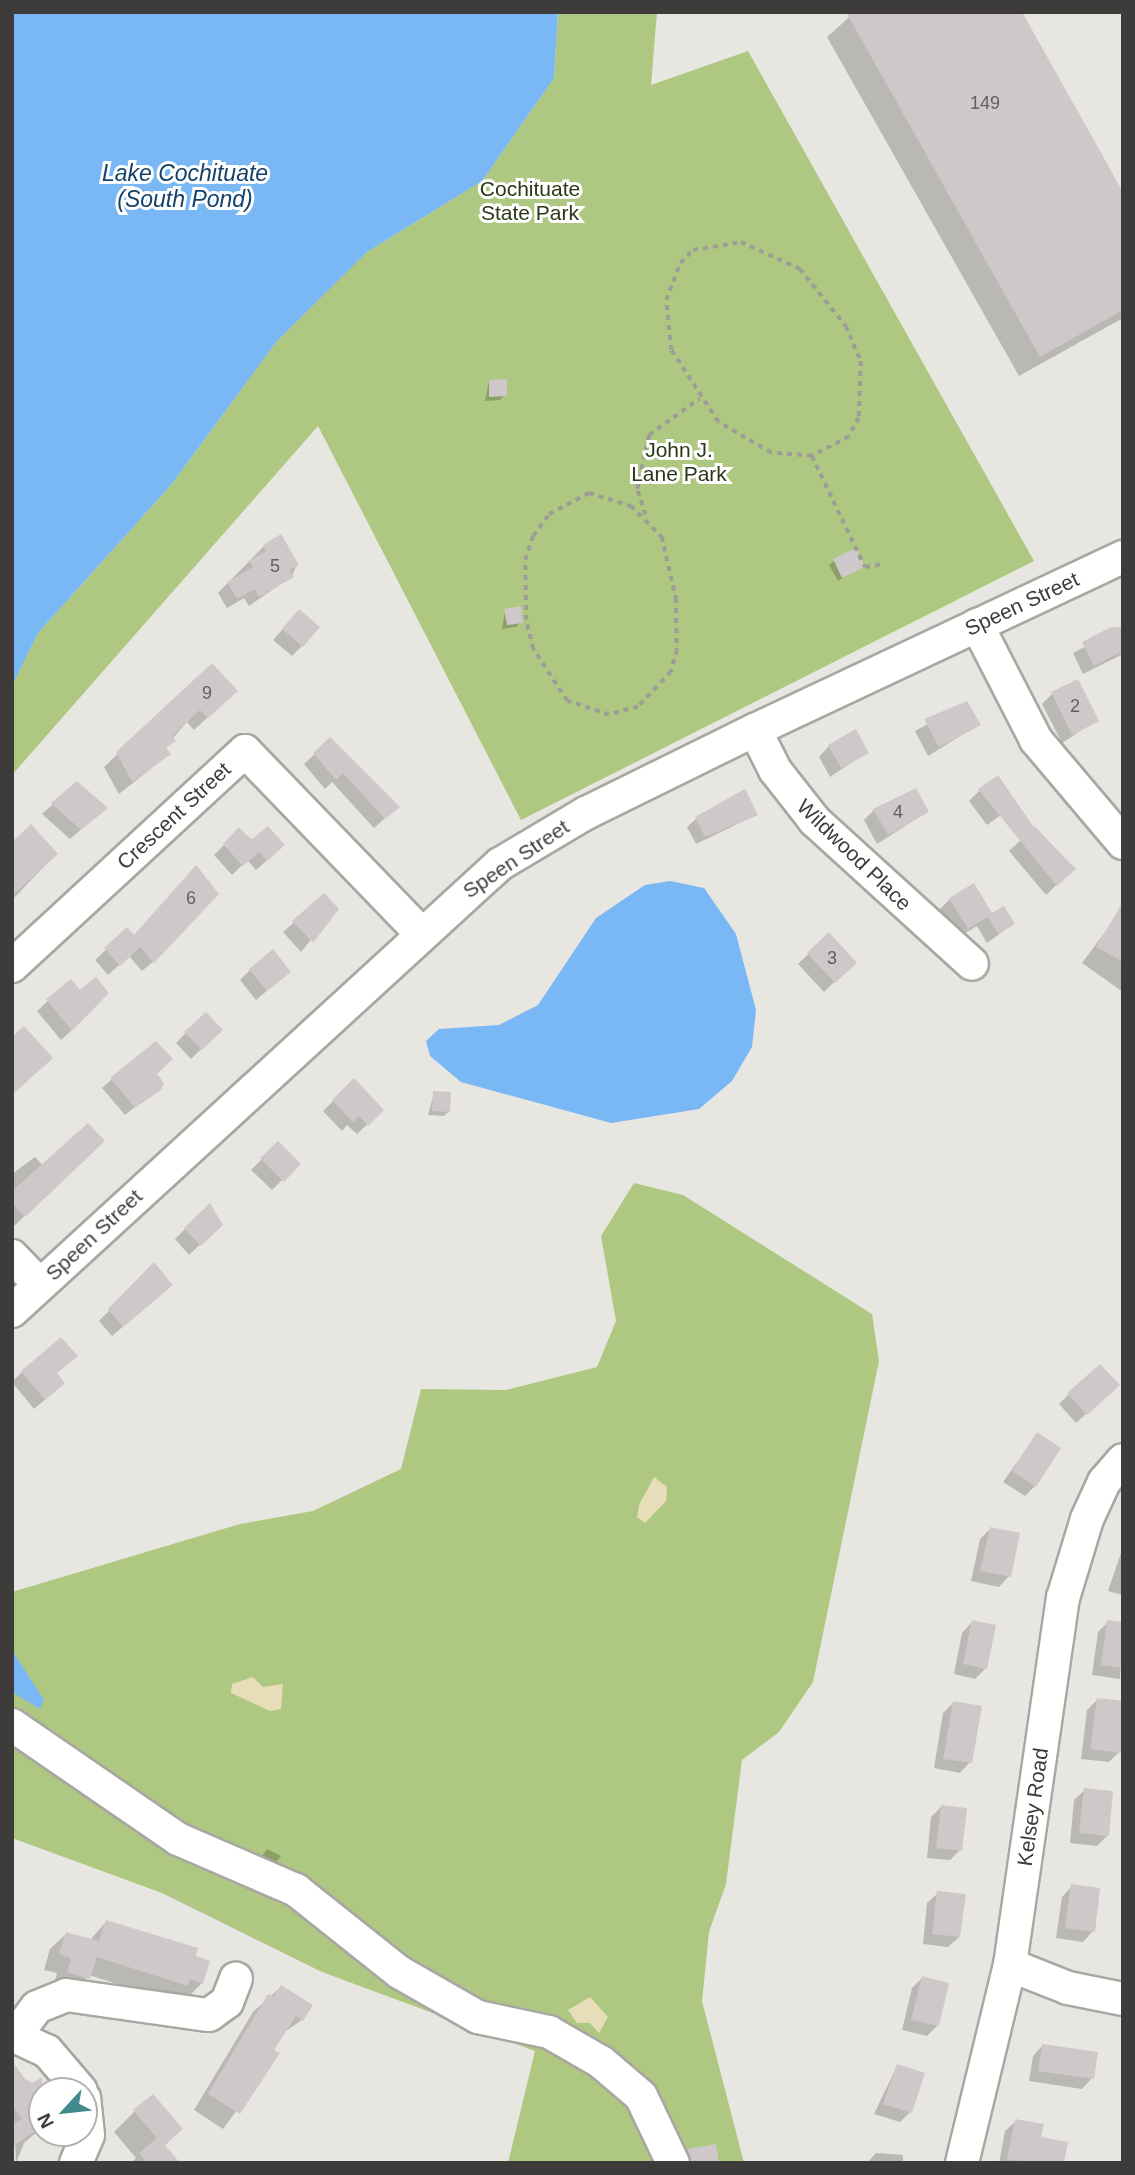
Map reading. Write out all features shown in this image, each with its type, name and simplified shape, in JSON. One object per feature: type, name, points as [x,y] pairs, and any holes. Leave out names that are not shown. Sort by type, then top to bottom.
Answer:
[{"type":"street","name":"Speen Street","points":[[12,1311],[419,931],[527,847],[755,730],[1123,557]]},
{"type":"street","points":[[977,625],[1036,740],[1123,843]]},
{"type":"street","name":"Wildwood Place","points":[[755,730],[775,770],[815,821],[972,964]]},
{"type":"street","name":"Crescent Street","points":[[12,966],[245,751],[419,931]]},
{"type":"street","points":[[12,1256],[40,1286]]},
{"type":"street","name":"Kelsey Road","points":[[962,2163],[1010,1965],[1063,1598],[1087,1519],[1104,1482],[1123,1460]]},
{"type":"street","points":[[12,1725],[178,1839],[296,1890],[399,1972],[478,2017],[549,2032],[601,2062],[641,2096],[673,2163]]},
{"type":"street","points":[[1010,1965],[1068,1988],[1123,1999]]},
{"type":"street","points":[[69,2077],[47,2051],[14,2035],[37,2007],[66,1995],[209,2015],[227,2002],[236,1979]]},
{"type":"path","points":[[712,243],[769,250],[826,295],[861,361],[859,418],[849,437],[812,456],[795,458],[745,442],[699,399],[666,325],[675,272],[693,250],[712,243]]},
{"type":"path","points":[[645,517],[611,496],[589,492],[550,514],[525,560],[533,649],[567,701],[587,713],[609,715],[638,707],[659,691],[677,650],[676,598],[662,537],[645,517],[638,489],[649,435],[699,399]]},
{"type":"path","points":[[812,456],[864,567],[883,564]]},
{"type":"green space","name":"John J. Lane Park","points":[[558,12],[657,12],[651,85],[748,51],[1034,561],[521,820],[318,426],[12,775],[12,686],[38,633],[171,485],[277,341],[328,288],[367,252],[482,181],[554,78]]},
{"type":"green space","points":[[634,1183],[683,1195],[872,1314],[879,1361],[813,1682],[779,1732],[742,1760],[726,1884],[709,1932],[702,2001],[744,2163],[508,2163],[535,2051],[322,1972],[162,1893],[12,1838],[12,1592],[240,1524],[313,1511],[401,1469],[421,1389],[506,1390],[597,1367],[616,1321],[601,1236]]},
{"type":"sand","points":[[654,1477],[667,1487],[666,1501],[645,1523],[637,1517],[639,1505]]},
{"type":"sand","points":[[253,1677],[263,1687],[283,1684],[281,1709],[270,1711],[231,1693],[232,1684]]},
{"type":"sand","points":[[590,1997],[608,2017],[599,2033],[590,2023],[577,2023],[568,2010]]},
{"type":"water","name":"Lake Cochituate (South Pond)","points":[[12,12],[558,12],[554,78],[482,181],[367,252],[277,341],[171,485],[38,633],[12,686]]},
{"type":"water","points":[[670,881],[704,888],[736,934],[756,1010],[752,1047],[732,1081],[699,1109],[611,1123],[461,1082],[430,1056],[426,1041],[439,1029],[499,1025],[538,1005],[596,918],[645,885]]},
{"type":"water","points":[[12,1650],[44,1700],[40,1709],[12,1692]]},
{"type":"building","points":[[846,12],[1022,12],[1123,192],[1123,310],[1040,357]]},
{"type":"building","points":[[507,379],[507,396],[489,397],[489,380]]},
{"type":"building","points":[[281,534],[299,565],[290,570],[294,577],[259,597],[255,589],[237,599],[227,582],[253,567],[249,561],[266,551],[263,545]]},
{"type":"building","points":[[856,548],[865,567],[842,578],[833,559]]},
{"type":"building","points":[[521,606],[523,623],[507,625],[504,609]]},
{"type":"building","points":[[299,609],[320,627],[303,647],[282,629]]},
{"type":"building","points":[[1111,627],[1123,627],[1123,651],[1094,666],[1082,642]]},
{"type":"building","points":[[212,663],[238,691],[208,718],[200,710],[172,736],[176,741],[166,748],[171,754],[132,782],[116,752]]},
{"type":"building","points":[[1078,679],[1099,721],[1072,735],[1051,692]]},
{"type":"building","points":[[967,701],[981,725],[939,747],[924,719]]},
{"type":"building","points":[[856,729],[869,753],[841,768],[828,745]]},
{"type":"building","points":[[330,737],[400,807],[385,819],[343,773],[336,780],[313,753]]},
{"type":"building","points":[[998,775],[1033,826],[1076,869],[1057,886],[978,789]]},
{"type":"building","points":[[77,781],[108,808],[81,830],[51,803]]},
{"type":"building","points":[[916,788],[929,812],[888,835],[873,809]]},
{"type":"building","points":[[745,789],[758,815],[705,837],[695,817]]},
{"type":"building","points":[[31,824],[58,854],[12,896],[12,842]]},
{"type":"building","points":[[268,826],[285,845],[267,861],[259,852],[243,866],[223,844],[239,827],[251,840]]},
{"type":"building","points":[[196,865],[219,894],[154,963],[140,947],[120,966],[104,948],[127,927],[134,935]]},
{"type":"building","points":[[974,883],[992,913],[1004,906],[1015,924],[998,934],[988,917],[968,929],[949,898]]},
{"type":"building","points":[[324,893],[339,909],[313,943],[292,921]]},
{"type":"building","points":[[1123,902],[1123,962],[1096,947]]},
{"type":"building","points":[[829,932],[857,963],[835,983],[807,953]]},
{"type":"building","points":[[273,949],[291,972],[267,991],[249,969]]},
{"type":"building","points":[[96,977],[109,993],[72,1031],[46,999],[71,979],[80,990]]},
{"type":"building","points":[[206,1012],[223,1030],[202,1050],[184,1032]]},
{"type":"building","points":[[24,1026],[53,1058],[12,1095],[12,1037]]},
{"type":"building","points":[[156,1041],[173,1059],[157,1074],[164,1083],[161,1090],[135,1108],[110,1078]]},
{"type":"building","points":[[354,1078],[384,1110],[368,1126],[359,1116],[353,1122],[332,1100]]},
{"type":"building","points":[[433,1091],[451,1092],[450,1112],[432,1111]]},
{"type":"building","points":[[88,1123],[105,1141],[25,1217],[12,1203],[12,1191]]},
{"type":"building","points":[[278,1141],[301,1164],[284,1182],[260,1158]]},
{"type":"building","points":[[210,1203],[223,1225],[201,1246],[184,1228]]},
{"type":"building","points":[[154,1262],[173,1285],[123,1327],[108,1309]]},
{"type":"building","points":[[61,1337],[78,1356],[57,1373],[65,1383],[45,1400],[21,1371]]},
{"type":"building","points":[[1100,1364],[1120,1385],[1087,1415],[1067,1393]]},
{"type":"building","points":[[1037,1432],[1061,1448],[1036,1487],[1012,1471]]},
{"type":"building","points":[[990,1527],[1020,1533],[1011,1577],[980,1571]]},
{"type":"building","points":[[972,1620],[996,1625],[987,1669],[963,1664]]},
{"type":"building","points":[[1107,1620],[1123,1622],[1123,1668],[1101,1665]]},
{"type":"building","points":[[1097,1698],[1123,1701],[1121,1753],[1090,1749]]},
{"type":"building","points":[[953,1701],[982,1706],[972,1763],[943,1759]]},
{"type":"building","points":[[1084,1788],[1113,1791],[1109,1836],[1079,1833]]},
{"type":"building","points":[[941,1805],[967,1808],[962,1851],[936,1848]]},
{"type":"building","points":[[1071,1884],[1100,1888],[1095,1932],[1065,1928]]},
{"type":"building","points":[[937,1891],[966,1894],[960,1937],[932,1934]]},
{"type":"building","points":[[106,1920],[198,1948],[196,1956],[210,1961],[203,1984],[190,1979],[188,1986],[97,1957],[90,1979],[67,1972],[71,1958],[59,1954],[66,1932],[99,1941]]},
{"type":"building","points":[[922,1976],[949,1983],[939,2026],[911,2020]]},
{"type":"building","points":[[281,1985],[313,2005],[303,2021],[296,2016],[274,2050],[280,2053],[240,2114],[208,2094],[268,1994],[273,1997]]},
{"type":"building","points":[[1042,2044],[1098,2052],[1094,2079],[1038,2071]]},
{"type":"building","points":[[12,2061],[28,2080],[28,2136],[12,2147],[12,2125],[22,2119],[12,2105]]},
{"type":"building","points":[[897,2064],[925,2073],[912,2113],[883,2104]]},
{"type":"building","points":[[153,2094],[183,2129],[165,2145],[180,2163],[147,2163],[139,2153],[157,2138],[133,2110]]},
{"type":"building","points":[[1015,2119],[1044,2124],[1041,2137],[1068,2142],[1064,2163],[1007,2160]]},
{"type":"building","points":[[716,2144],[719,2163],[691,2163],[687,2149]]},
{"type":"park label","name":"Cochituate State Park","points":[[530,201]]}]
